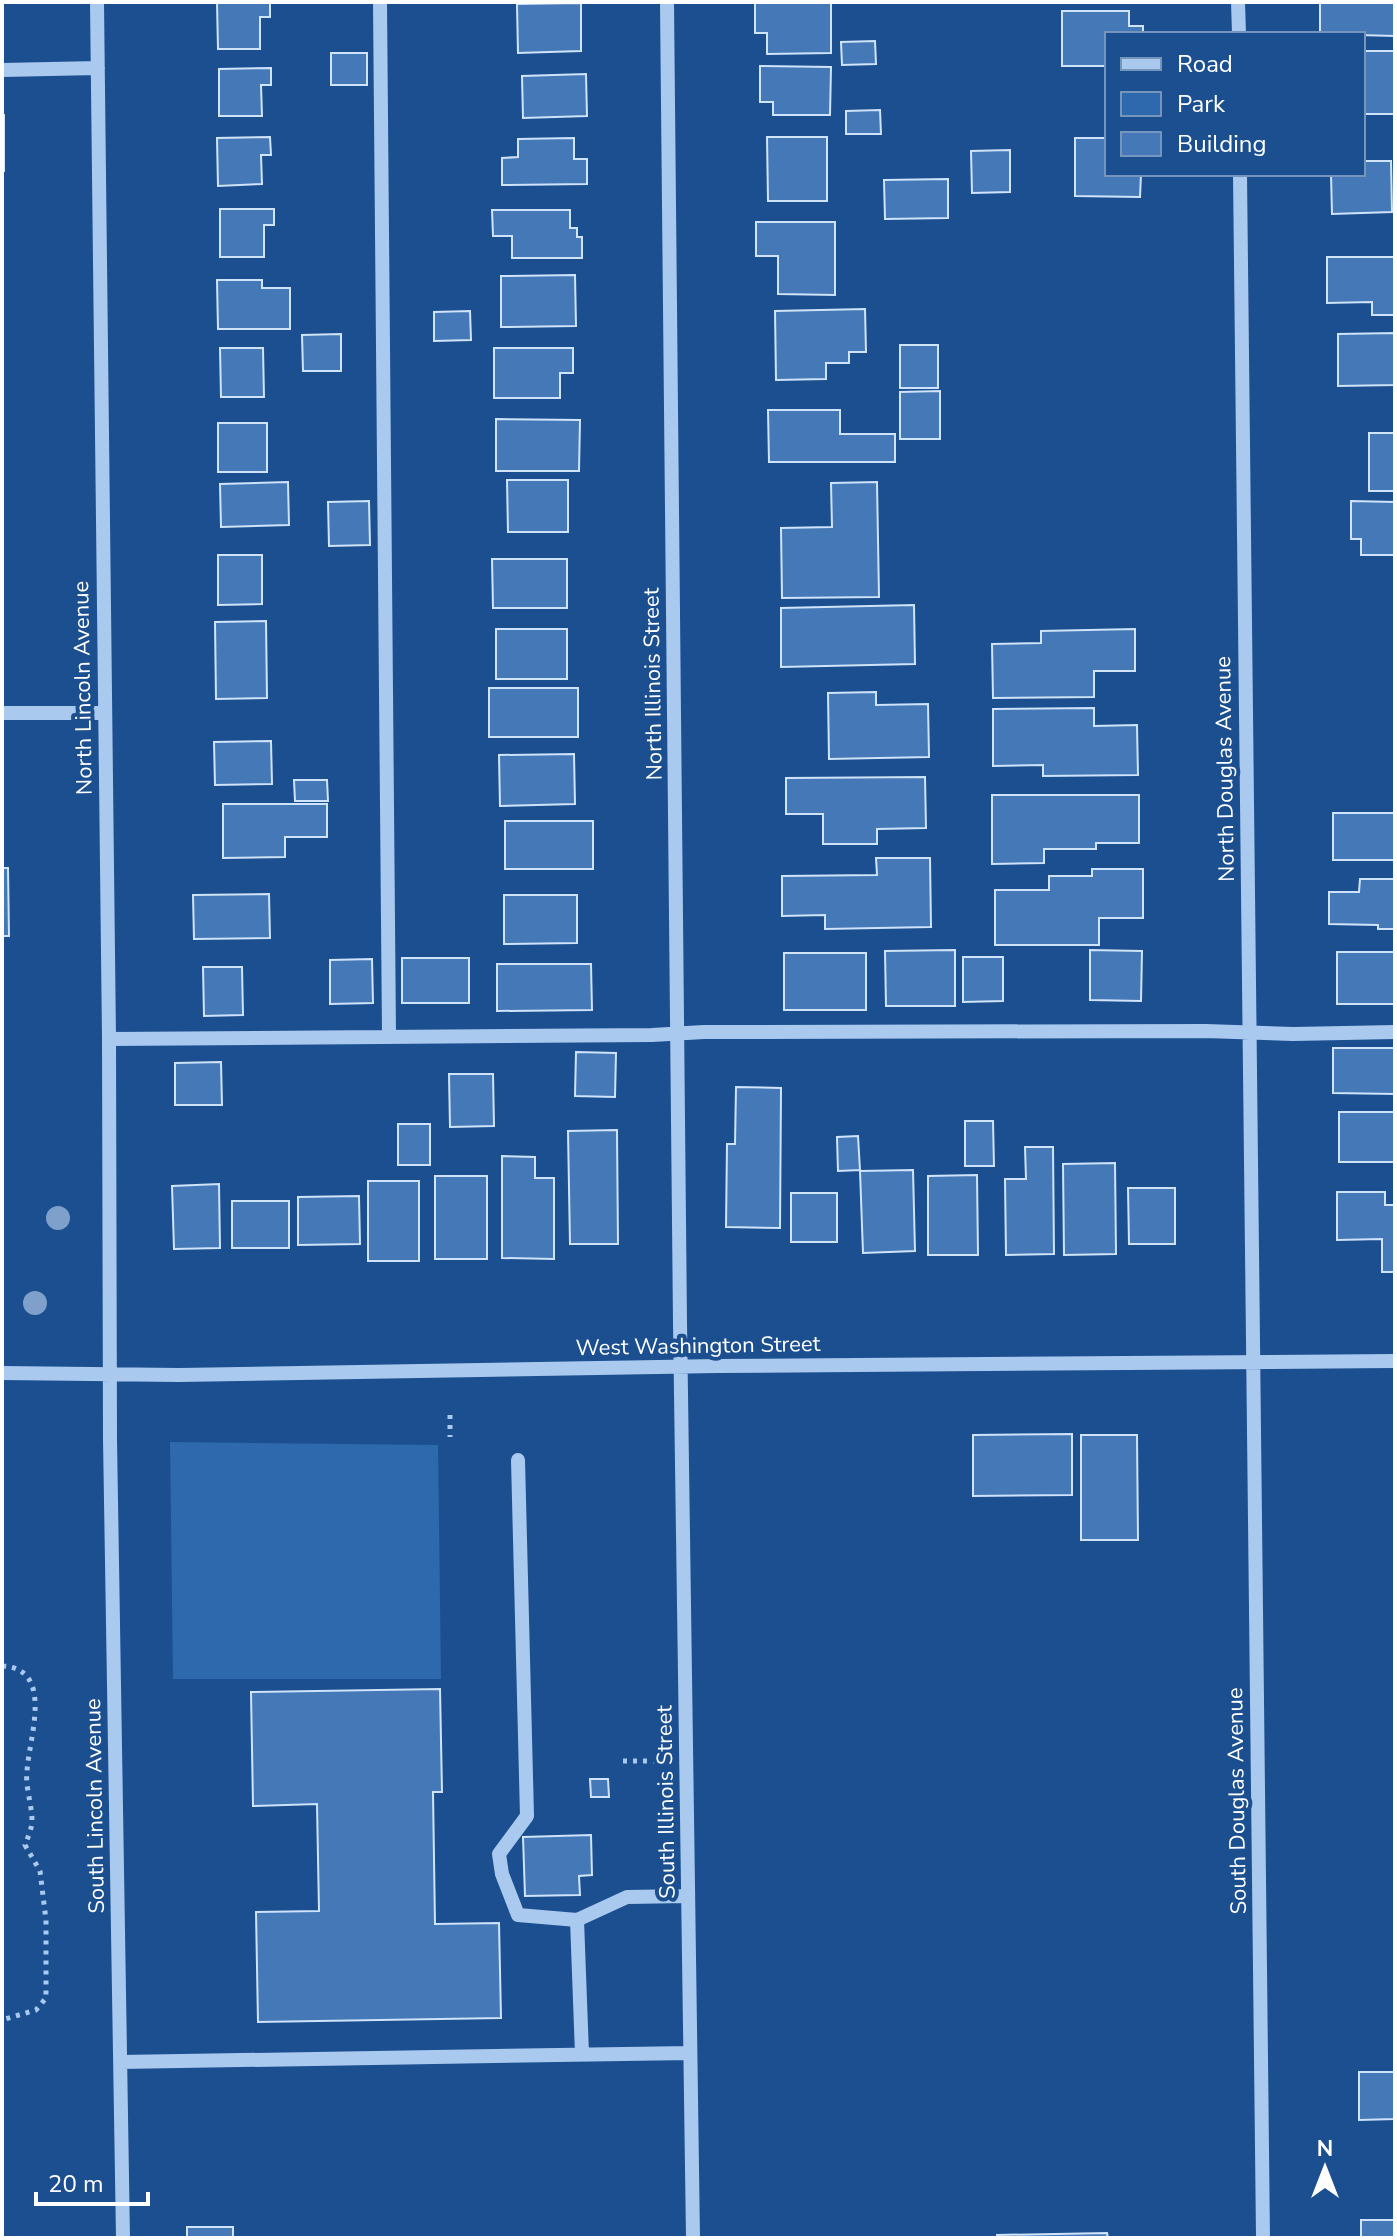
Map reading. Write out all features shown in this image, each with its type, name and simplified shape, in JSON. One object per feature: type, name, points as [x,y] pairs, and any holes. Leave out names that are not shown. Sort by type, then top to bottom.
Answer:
[{"type":"street","name":"North Lincoln Avenue","points":[[97,2],[111,1374]]},
{"type":"street","points":[[380,2],[389,1035]]},
{"type":"street","name":"North Illinois Street","points":[[667,2],[681,1366]]},
{"type":"street","points":[[1238,2],[1239,32]]},
{"type":"street","points":[[2,70],[98,68]]},
{"type":"street","name":"North Douglas Avenue","points":[[1240,176],[1252,1363]]},
{"type":"street","points":[[2,713],[104,713]]},
{"type":"street","points":[[109,1039],[704,1032],[1395,1032]]},
{"type":"street","name":"West Washington Street","points":[[2,1373],[179,1375],[681,1366],[1395,1361]]},
{"type":"street","name":"South Douglas Avenue","points":[[1252,1363],[1263,2238]]},
{"type":"street","name":"South Illinois Street","points":[[681,1366],[693,2238]]},
{"type":"street","name":"South Lincoln Avenue","points":[[111,1374],[123,2238]]},
{"type":"street","points":[[518,1460],[527,1816],[499,1854],[502,1874],[518,1915],[577,1920],[627,1897],[688,1896]]},
{"type":"street","points":[[577,1920],[582,2054]]},
{"type":"street","points":[[120,2062],[690,2053]]},
{"type":"path","points":[[450,1415],[450,1437]]},
{"type":"path","points":[[2,1666],[11,1666],[25,1673],[33,1685],[36,1705],[26,1773],[32,1823],[25,1845],[40,1871],[46,1920],[46,1998],[36,2010],[2,2020]]},
{"type":"path","points":[[623,1761],[655,1761]]},
{"type":"green space","points":[[170,1442],[438,1445],[441,1679],[173,1679]]},
{"type":"building","points":[[217,2],[270,2],[270,17],[260,17],[260,49],[218,49]]},
{"type":"building","points":[[755,2],[831,2],[831,53],[767,54],[767,33],[755,33]]},
{"type":"building","points":[[1320,2],[1394,2],[1395,36],[1320,32]]},
{"type":"building","points":[[581,3],[581,51],[518,53],[517,4]]},
{"type":"building","points":[[1062,11],[1129,11],[1129,26],[1143,26],[1143,32],[1105,32],[1105,66],[1062,66]]},
{"type":"building","points":[[875,41],[876,64],[842,65],[841,42]]},
{"type":"building","points":[[1365,51],[1395,51],[1395,114],[1365,114]]},
{"type":"building","points":[[331,53],[367,53],[367,85],[331,85]]},
{"type":"building","points":[[760,66],[831,67],[830,115],[773,115],[773,102],[760,102]]},
{"type":"building","points":[[271,68],[271,85],[261,85],[262,116],[219,116],[219,69]]},
{"type":"building","points":[[586,74],[587,116],[523,118],[522,76]]},
{"type":"building","points":[[880,110],[881,134],[846,134],[846,111]]},
{"type":"building","points":[[4,115],[4,171],[2,171]]},
{"type":"building","points":[[270,137],[271,155],[261,155],[262,184],[218,186],[217,138]]},
{"type":"building","points":[[767,137],[827,137],[827,201],[768,201]]},
{"type":"building","points":[[574,138],[574,159],[587,159],[587,184],[502,185],[502,158],[518,157],[518,139]]},
{"type":"building","points":[[1075,138],[1105,138],[1105,176],[1141,176],[1140,197],[1075,196]]},
{"type":"building","points":[[1010,150],[1010,192],[972,193],[971,151]]},
{"type":"building","points":[[1365,161],[1391,161],[1392,212],[1332,214],[1331,176],[1365,176]]},
{"type":"building","points":[[948,179],[948,218],[885,219],[884,180]]},
{"type":"building","points":[[220,209],[274,209],[274,225],[264,225],[264,257],[220,257]]},
{"type":"building","points":[[492,210],[570,210],[570,228],[577,228],[577,237],[582,237],[582,258],[512,258],[512,236],[493,236]]},
{"type":"building","points":[[756,222],[835,222],[835,295],[778,294],[778,256],[756,256]]},
{"type":"building","points":[[1327,257],[1395,257],[1395,315],[1372,315],[1372,302],[1327,303]]},
{"type":"building","points":[[575,275],[576,326],[501,327],[501,276]]},
{"type":"building","points":[[217,280],[262,280],[262,288],[290,288],[290,329],[218,329]]},
{"type":"building","points":[[865,309],[866,352],[849,352],[849,363],[826,363],[826,379],[776,380],[775,311]]},
{"type":"building","points":[[470,311],[471,340],[434,341],[434,312]]},
{"type":"building","points":[[1395,333],[1395,385],[1338,386],[1338,334]]},
{"type":"building","points":[[341,334],[341,371],[303,371],[302,335]]},
{"type":"building","points":[[900,345],[938,345],[938,388],[900,388]]},
{"type":"building","points":[[220,348],[263,348],[264,397],[221,397]]},
{"type":"building","points":[[494,348],[573,348],[573,373],[560,373],[560,398],[494,398]]},
{"type":"building","points":[[940,391],[940,439],[900,439],[900,392]]},
{"type":"building","points":[[768,410],[840,410],[840,434],[895,434],[895,462],[769,462]]},
{"type":"building","points":[[496,419],[580,420],[579,471],[496,471]]},
{"type":"building","points":[[218,423],[267,423],[267,472],[218,472]]},
{"type":"building","points":[[1369,433],[1395,433],[1395,491],[1369,491]]},
{"type":"building","points":[[507,480],[568,480],[568,532],[508,532]]},
{"type":"building","points":[[288,482],[289,525],[221,527],[220,484]]},
{"type":"building","points":[[877,482],[879,597],[782,598],[781,528],[832,527],[831,483]]},
{"type":"building","points":[[369,501],[370,545],[329,546],[328,502]]},
{"type":"building","points":[[1351,501],[1395,502],[1395,555],[1361,555],[1361,539],[1351,539]]},
{"type":"building","points":[[218,555],[262,555],[262,604],[218,605]]},
{"type":"building","points":[[492,559],[567,559],[567,608],[493,608]]},
{"type":"building","points":[[914,605],[915,664],[781,667],[781,608]]},
{"type":"building","points":[[266,621],[267,698],[216,699],[215,622]]},
{"type":"building","points":[[496,629],[567,629],[567,679],[496,679]]},
{"type":"building","points":[[1135,629],[1135,671],[1094,671],[1094,697],[993,698],[992,644],[1041,643],[1041,631]]},
{"type":"building","points":[[489,688],[578,688],[578,737],[489,737]]},
{"type":"building","points":[[876,692],[876,705],[928,704],[929,757],[829,759],[828,693]]},
{"type":"building","points":[[1094,708],[1094,726],[1137,725],[1138,775],[1043,776],[1043,765],[993,766],[993,709]]},
{"type":"building","points":[[271,741],[272,784],[215,785],[214,742]]},
{"type":"building","points":[[574,754],[575,804],[500,806],[499,755]]},
{"type":"building","points":[[925,777],[926,828],[877,829],[877,844],[823,844],[823,814],[786,814],[786,778]]},
{"type":"building","points":[[294,780],[327,780],[328,801],[295,801]]},
{"type":"building","points":[[992,795],[1139,795],[1139,843],[1096,843],[1096,849],[1044,849],[1044,863],[992,864]]},
{"type":"building","points":[[223,804],[327,804],[327,837],[285,837],[285,857],[223,858]]},
{"type":"building","points":[[1333,813],[1395,813],[1395,860],[1333,860]]},
{"type":"building","points":[[505,821],[593,821],[593,869],[505,869]]},
{"type":"building","points":[[876,858],[930,858],[931,927],[825,929],[825,915],[782,916],[782,876],[877,875]]},
{"type":"building","points":[[2,868],[8,868],[9,936],[2,936]]},
{"type":"building","points":[[1092,869],[1143,869],[1143,918],[1099,918],[1099,945],[995,945],[995,890],[1049,890],[1049,876],[1092,876]]},
{"type":"building","points":[[1360,879],[1395,879],[1395,929],[1378,929],[1378,925],[1329,924],[1329,892],[1359,892]]},
{"type":"building","points":[[269,894],[270,938],[194,939],[193,895]]},
{"type":"building","points":[[504,895],[577,895],[577,943],[504,944]]},
{"type":"building","points":[[955,950],[955,1006],[886,1006],[885,951]]},
{"type":"building","points":[[1090,950],[1142,951],[1141,1001],[1090,1000]]},
{"type":"building","points":[[1337,952],[1395,952],[1395,1004],[1337,1004]]},
{"type":"building","points":[[784,953],[866,953],[866,1010],[784,1010]]},
{"type":"building","points":[[963,957],[1003,957],[1003,1001],[963,1002]]},
{"type":"building","points":[[402,958],[469,958],[469,1003],[402,1003]]},
{"type":"building","points":[[372,959],[373,1003],[330,1004],[330,960]]},
{"type":"building","points":[[497,964],[591,964],[592,1010],[497,1011]]},
{"type":"building","points":[[203,967],[242,967],[243,1015],[204,1016]]},
{"type":"building","points":[[1333,1048],[1395,1048],[1395,1094],[1333,1093]]},
{"type":"building","points":[[576,1052],[616,1053],[615,1097],[575,1096]]},
{"type":"building","points":[[221,1062],[222,1105],[175,1105],[175,1063]]},
{"type":"building","points":[[449,1074],[493,1074],[494,1126],[450,1127]]},
{"type":"building","points":[[736,1087],[781,1088],[780,1228],[726,1227],[727,1144],[735,1144]]},
{"type":"building","points":[[1339,1112],[1395,1112],[1395,1162],[1339,1162]]},
{"type":"building","points":[[965,1121],[993,1121],[994,1166],[965,1166]]},
{"type":"building","points":[[398,1124],[430,1124],[430,1165],[398,1165]]},
{"type":"building","points":[[617,1130],[618,1244],[570,1244],[568,1131]]},
{"type":"building","points":[[858,1136],[860,1170],[838,1171],[837,1137]]},
{"type":"building","points":[[1025,1147],[1053,1147],[1054,1254],[1006,1255],[1005,1179],[1026,1179]]},
{"type":"building","points":[[502,1156],[535,1157],[535,1178],[554,1178],[554,1259],[502,1258]]},
{"type":"building","points":[[1115,1163],[1116,1254],[1064,1255],[1063,1164]]},
{"type":"building","points":[[913,1170],[915,1251],[863,1253],[860,1171]]},
{"type":"building","points":[[977,1175],[978,1255],[928,1255],[928,1176]]},
{"type":"building","points":[[435,1176],[487,1176],[487,1259],[435,1259]]},
{"type":"building","points":[[368,1181],[419,1181],[419,1261],[368,1261]]},
{"type":"building","points":[[219,1184],[220,1248],[174,1249],[172,1186]]},
{"type":"building","points":[[1128,1188],[1175,1188],[1175,1244],[1129,1244]]},
{"type":"building","points":[[1337,1192],[1385,1192],[1385,1205],[1395,1205],[1395,1272],[1382,1272],[1382,1239],[1337,1240]]},
{"type":"building","points":[[791,1193],[837,1193],[837,1242],[791,1242]]},
{"type":"building","points":[[359,1196],[360,1244],[298,1245],[298,1197]]},
{"type":"building","points":[[232,1201],[289,1201],[289,1248],[232,1248]]},
{"type":"building","points":[[1072,1434],[1072,1495],[973,1496],[973,1435]]},
{"type":"building","points":[[1081,1435],[1137,1435],[1138,1540],[1081,1540]]},
{"type":"building","points":[[440,1689],[442,1792],[433,1792],[435,1924],[499,1923],[501,2018],[258,2022],[256,1912],[319,1911],[317,1804],[253,1806],[251,1692]]},
{"type":"building","points":[[590,1779],[608,1779],[609,1797],[591,1797]]},
{"type":"building","points":[[591,1835],[592,1875],[579,1876],[580,1895],[525,1896],[523,1837]]},
{"type":"building","points":[[1359,2072],[1395,2072],[1395,2119],[1359,2120]]},
{"type":"building","points":[[1361,2220],[1395,2220],[1395,2238],[1361,2238]]},
{"type":"building","points":[[187,2227],[233,2227],[233,2238],[187,2238]]},
{"type":"building","points":[[1107,2233],[1108,2238],[997,2238],[997,2235]]}]
